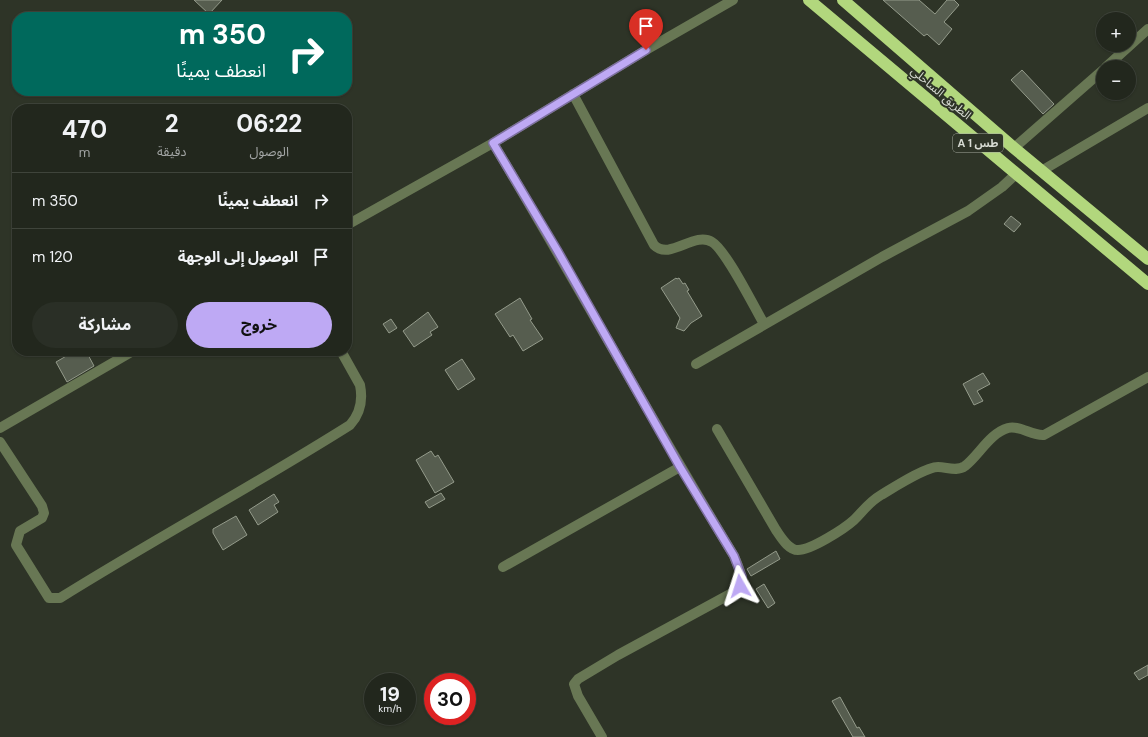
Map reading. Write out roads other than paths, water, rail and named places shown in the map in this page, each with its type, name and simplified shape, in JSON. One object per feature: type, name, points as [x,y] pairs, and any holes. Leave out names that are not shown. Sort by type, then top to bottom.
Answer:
[{"type":"highway","name":"الطريق الساحلي","points":[[809,0],[1148,284]]},
{"type":"highway","name":"الطريق الساحلي","points":[[843,0],[1014,148],[1043,170],[1148,259]]},
{"type":"street","points":[[352,222],[493,143],[573,94],[734,0]]},
{"type":"street","points":[[1114,60],[1148,29]]},
{"type":"street","points":[[1014,148],[1096,76]]},
{"type":"street","points":[[573,94],[654,245],[659,249],[668,250],[705,239],[712,242],[726,258],[764,324]]},
{"type":"street","points":[[1043,170],[1148,108]]},
{"type":"street","points":[[493,143],[557,250],[680,467],[734,556],[742,577],[740,586],[734,592],[700,612],[618,655],[578,679],[574,684],[578,696],[602,737]]},
{"type":"street","points":[[696,364],[932,229],[968,211],[1002,187],[1016,174]]},
{"type":"street","points":[[0,428],[124,356]]},
{"type":"street","points":[[0,442],[42,506],[44,513],[42,518],[20,531],[16,545],[49,598],[60,598],[148,545],[223,503],[350,425],[357,417],[361,399],[360,390],[343,356]]},
{"type":"street","points":[[717,429],[776,530],[792,549],[798,550],[823,541],[853,520],[873,500],[920,474],[936,467],[955,469],[963,467],[986,444],[1008,428],[1016,428],[1044,435],[1148,377]]},
{"type":"street","points":[[503,567],[680,467]]}]
